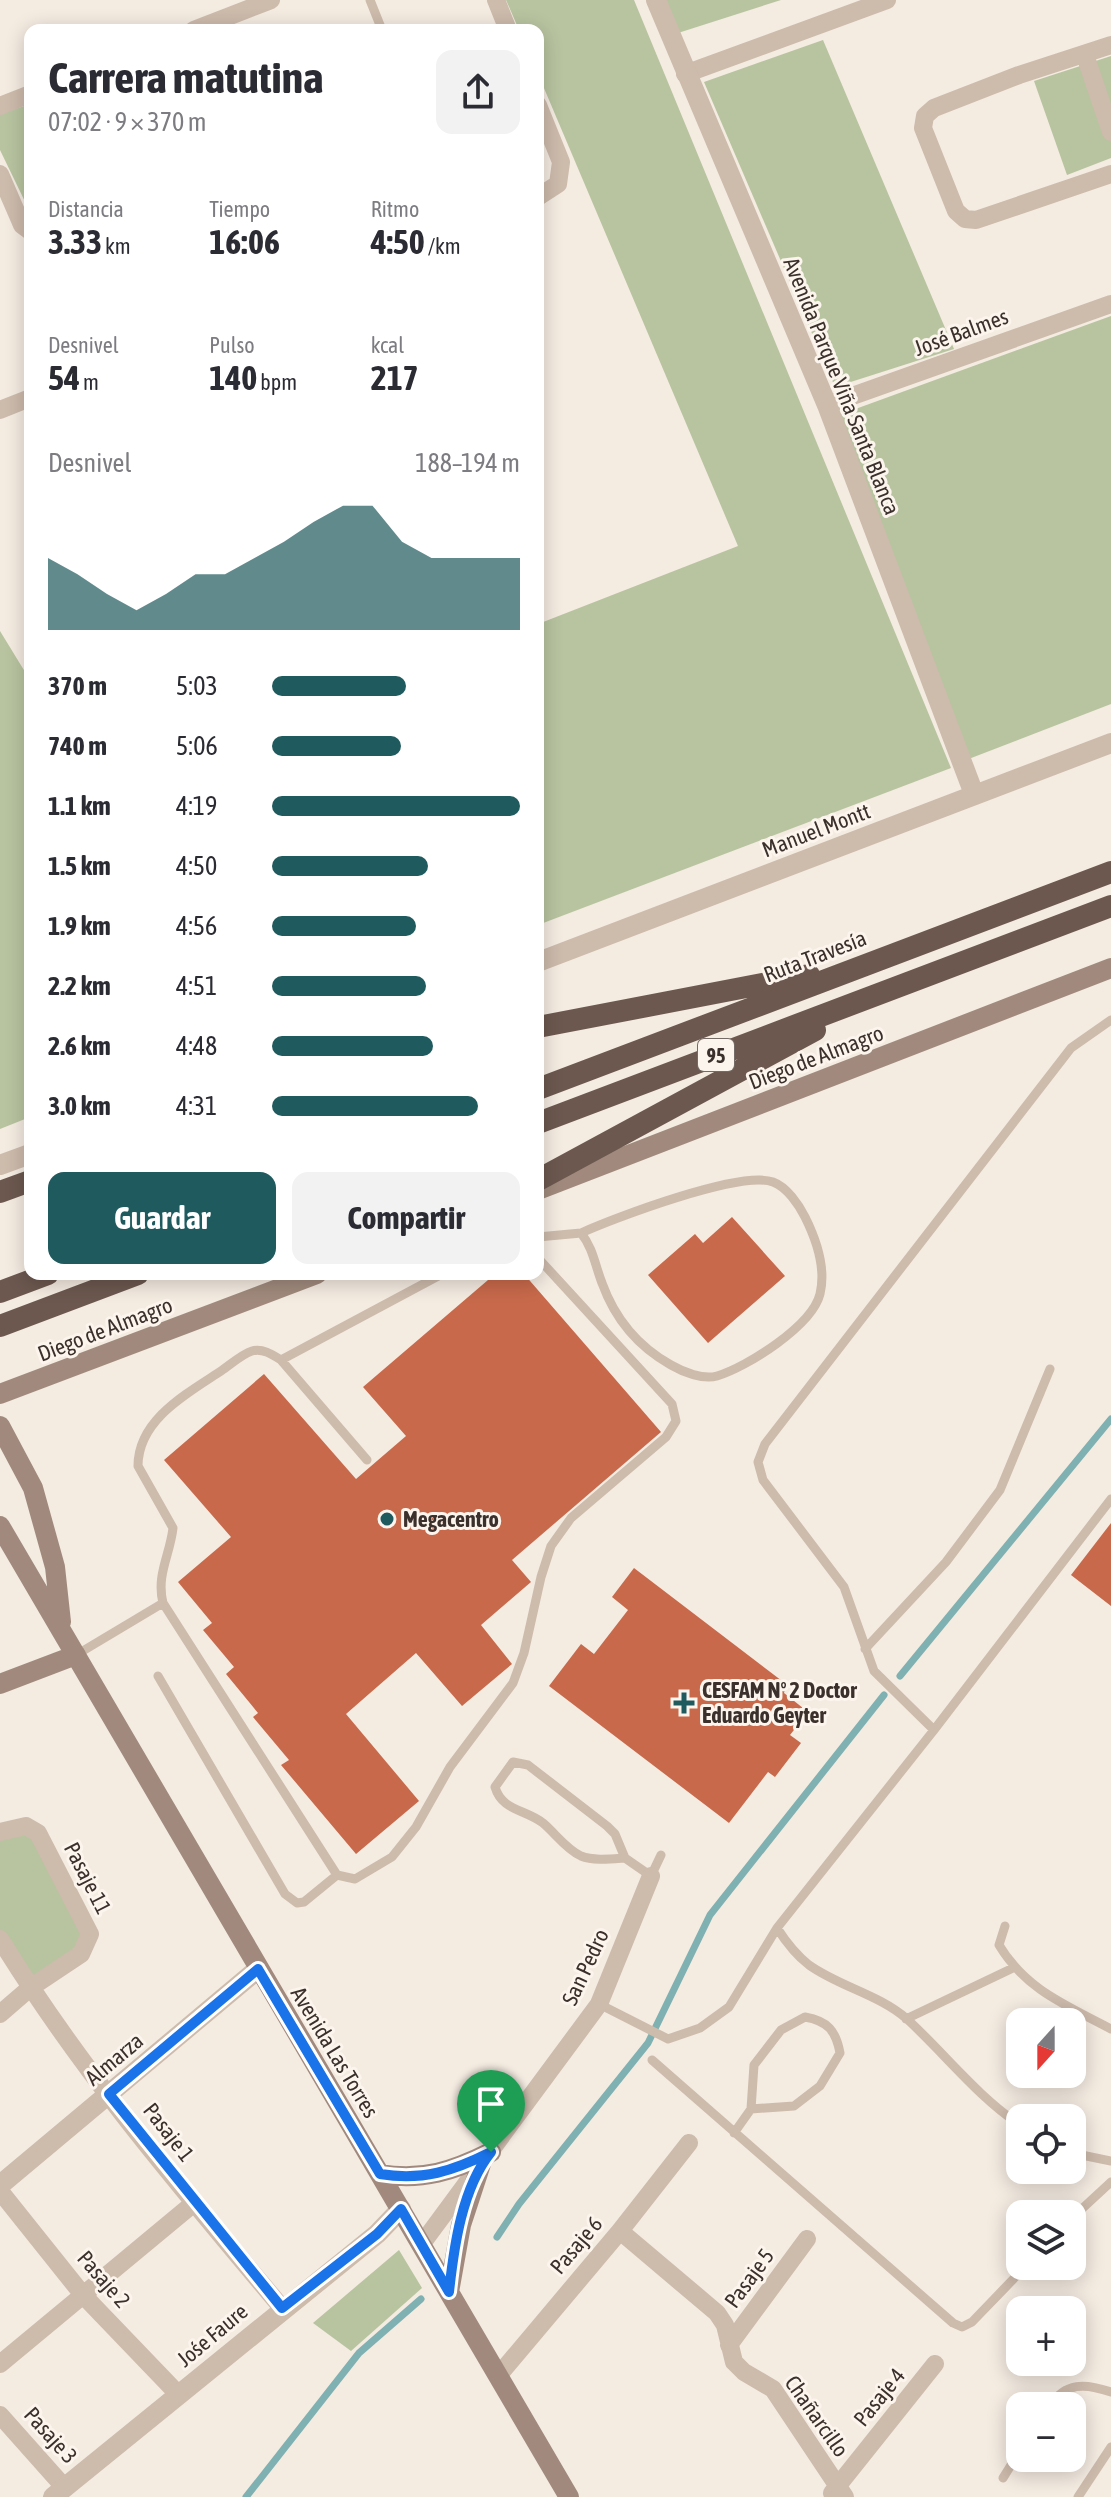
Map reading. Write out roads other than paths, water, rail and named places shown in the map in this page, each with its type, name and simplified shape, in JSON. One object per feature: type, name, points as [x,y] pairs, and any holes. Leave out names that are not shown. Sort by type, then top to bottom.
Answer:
[{"type":"highway","name":"Ruta Travesía","points":[[544,1087],[1111,872]]},
{"type":"highway","name":"95","points":[[544,1121],[1111,906]]},
{"type":"highway","points":[[544,1026],[877,961]]},
{"type":"highway","points":[[544,1177],[894,988]]},
{"type":"highway","points":[[0,1192],[24,1183]]},
{"type":"highway","points":[[0,1292],[32,1280]]},
{"type":"highway","points":[[0,1326],[122,1280]]},
{"type":"main road","name":"Diego de Almagro","points":[[544,1188],[1111,968]]},
{"type":"main road","name":"Diego de Almagro","points":[[0,1394],[301,1280]]},
{"type":"main road","name":"Avenida Las Torres","points":[[0,1426],[33,1488],[55,1567],[62,1630]]},
{"type":"main road","name":"Avenida Las Torres","points":[[0,1526],[569,2497]]},
{"type":"main road","points":[[0,1684],[76,1655]]},
{"type":"main road","points":[[380,2174],[405,2178],[432,2176],[486,2158]]},
{"type":"main road","points":[[449,2292],[461,2225],[486,2158]]},
{"type":"street","points":[[209,24],[271,0]]},
{"type":"street","points":[[496,0],[506,24]]},
{"type":"street","name":"Avenida Parque Viña Santa Blanca","points":[[656,0],[827,405],[974,794]]},
{"type":"street","points":[[685,74],[882,1]]},
{"type":"street","points":[[1111,45],[1019,75],[934,108],[925,116],[923,128],[956,211],[965,219],[976,220],[1111,174]]},
{"type":"street","points":[[1085,55],[1111,132]]},
{"type":"street","points":[[0,106],[24,96]]},
{"type":"street","points":[[544,120],[561,162],[558,184],[544,193]]},
{"type":"street","points":[[0,174],[24,226]]},
{"type":"street","name":"José Balmes","points":[[827,405],[1111,304]]},
{"type":"street","points":[[0,410],[24,400]]},
{"type":"street","name":"Manuel Montt","points":[[544,960],[1111,743]]},
{"type":"street","points":[[0,1165],[24,1156]]},
{"type":"street","name":"Pasaje 11","points":[[0,1832],[26,1826],[38,1833],[90,1934],[81,1954],[30,1988],[0,2014]]},
{"type":"street","name":"San Pedro","points":[[421,2245],[606,2008],[651,1876]]},
{"type":"street","name":"Pasaje 1","points":[[0,1939],[30,1988],[109,2094],[194,2203],[282,2308]]},
{"type":"street","name":"Almarza","points":[[0,2185],[258,1969]]},
{"type":"street","name":"Pasaje 6","points":[[498,2376],[620,2231],[689,2143]]},
{"type":"street","name":"Pasaje 2","points":[[0,2191],[83,2295],[178,2394]]},
{"type":"street","points":[[0,2364],[194,2203]]},
{"type":"street","name":"Jośe Faure","points":[[59,2492],[377,2234],[401,2209]]},
{"type":"street","name":"Chañarcillo","points":[[620,2231],[717,2313],[725,2325],[734,2362],[744,2372],[773,2389],[837,2494]]},
{"type":"street","name":"Pasaje 5","points":[[729,2345],[807,2239]]},
{"type":"street","name":"Pasaje 4","points":[[837,2494],[935,2364]]},
{"type":"street","name":"Pasaje 3","points":[[0,2415],[59,2492]]},
{"type":"lane","points":[[370,0],[380,24]]},
{"type":"lane","points":[[934,1730],[874,1671],[844,1587],[763,1480],[758,1462],[765,1444],[1071,1048],[1111,1020]]},
{"type":"lane","points":[[544,1236],[581,1233],[626,1213],[750,1180],[775,1182],[798,1203],[813,1232],[820,1263],[820,1295],[807,1317],[783,1338],[738,1367],[715,1377],[695,1375],[656,1356],[624,1326],[606,1294],[589,1243],[581,1233]]},
{"type":"lane","points":[[367,1460],[281,1360],[268,1351],[253,1351],[181,1397],[155,1421],[140,1444],[138,1466],[173,1528],[161,1569],[159,1588],[163,1603],[337,1875],[355,1879],[392,1857],[416,1827],[450,1767],[513,1683],[524,1653],[551,1546],[571,1518],[666,1437],[676,1421],[672,1404],[544,1265]]},
{"type":"lane","points":[[281,1360],[431,1280]]},
{"type":"lane","points":[[865,1649],[946,1562],[1000,1490],[1050,1369]]},
{"type":"lane","points":[[606,2008],[668,2039],[684,2036],[729,2007],[777,1928],[1111,1499]]},
{"type":"lane","points":[[76,1655],[163,1603]]},
{"type":"lane","points":[[158,1676],[285,1894],[297,1903],[304,1902],[337,1875]]},
{"type":"lane","points":[[625,1858],[582,1857],[543,1823],[507,1806],[498,1798],[495,1787],[500,1777],[513,1762],[528,1765],[607,1826],[615,1834],[625,1858],[651,1876]]},
{"type":"lane","name":"San Pedro","points":[[651,1876],[661,1855]]},
{"type":"lane","points":[[1005,1926],[999,1945],[1013,1968],[1043,1993],[1111,2029]]},
{"type":"lane","points":[[777,1928],[791,1949],[810,1966],[872,1995],[906,2019],[993,2106],[1006,2115]]},
{"type":"lane","points":[[906,2019],[1013,1968]]},
{"type":"lane","points":[[734,2133],[751,2109],[754,2065],[781,2030],[805,2017],[830,2026],[837,2037],[840,2053],[836,2065],[820,2086],[794,2106],[751,2109]]},
{"type":"lane","points":[[652,2060],[953,2323],[962,2327],[972,2322],[1012,2280]]},
{"type":"lane","points":[[1086,2156],[1111,2161]]},
{"type":"lane","points":[[1086,2205],[1111,2182]]},
{"type":"lane","points":[[1059,2392],[1074,2386],[1111,2392]]},
{"type":"lane","points":[[1078,2497],[1111,2447]]},
{"type":"lane","points":[[1003,2478],[1007,2472]]},
{"type":"waterway","points":[[900,1676],[1111,1419]]},
{"type":"waterway","points":[[497,2237],[519,2204],[648,2043],[710,1915],[884,1695]]},
{"type":"waterway","points":[[246,2497],[359,2353],[421,2299]]},
{"type":"place","name":"Megacentro","points":[[387,1519]]},
{"type":"place","name":"CESFAM N° 2 Doctor Eduardo Geyter","points":[[684,1703]]}]
